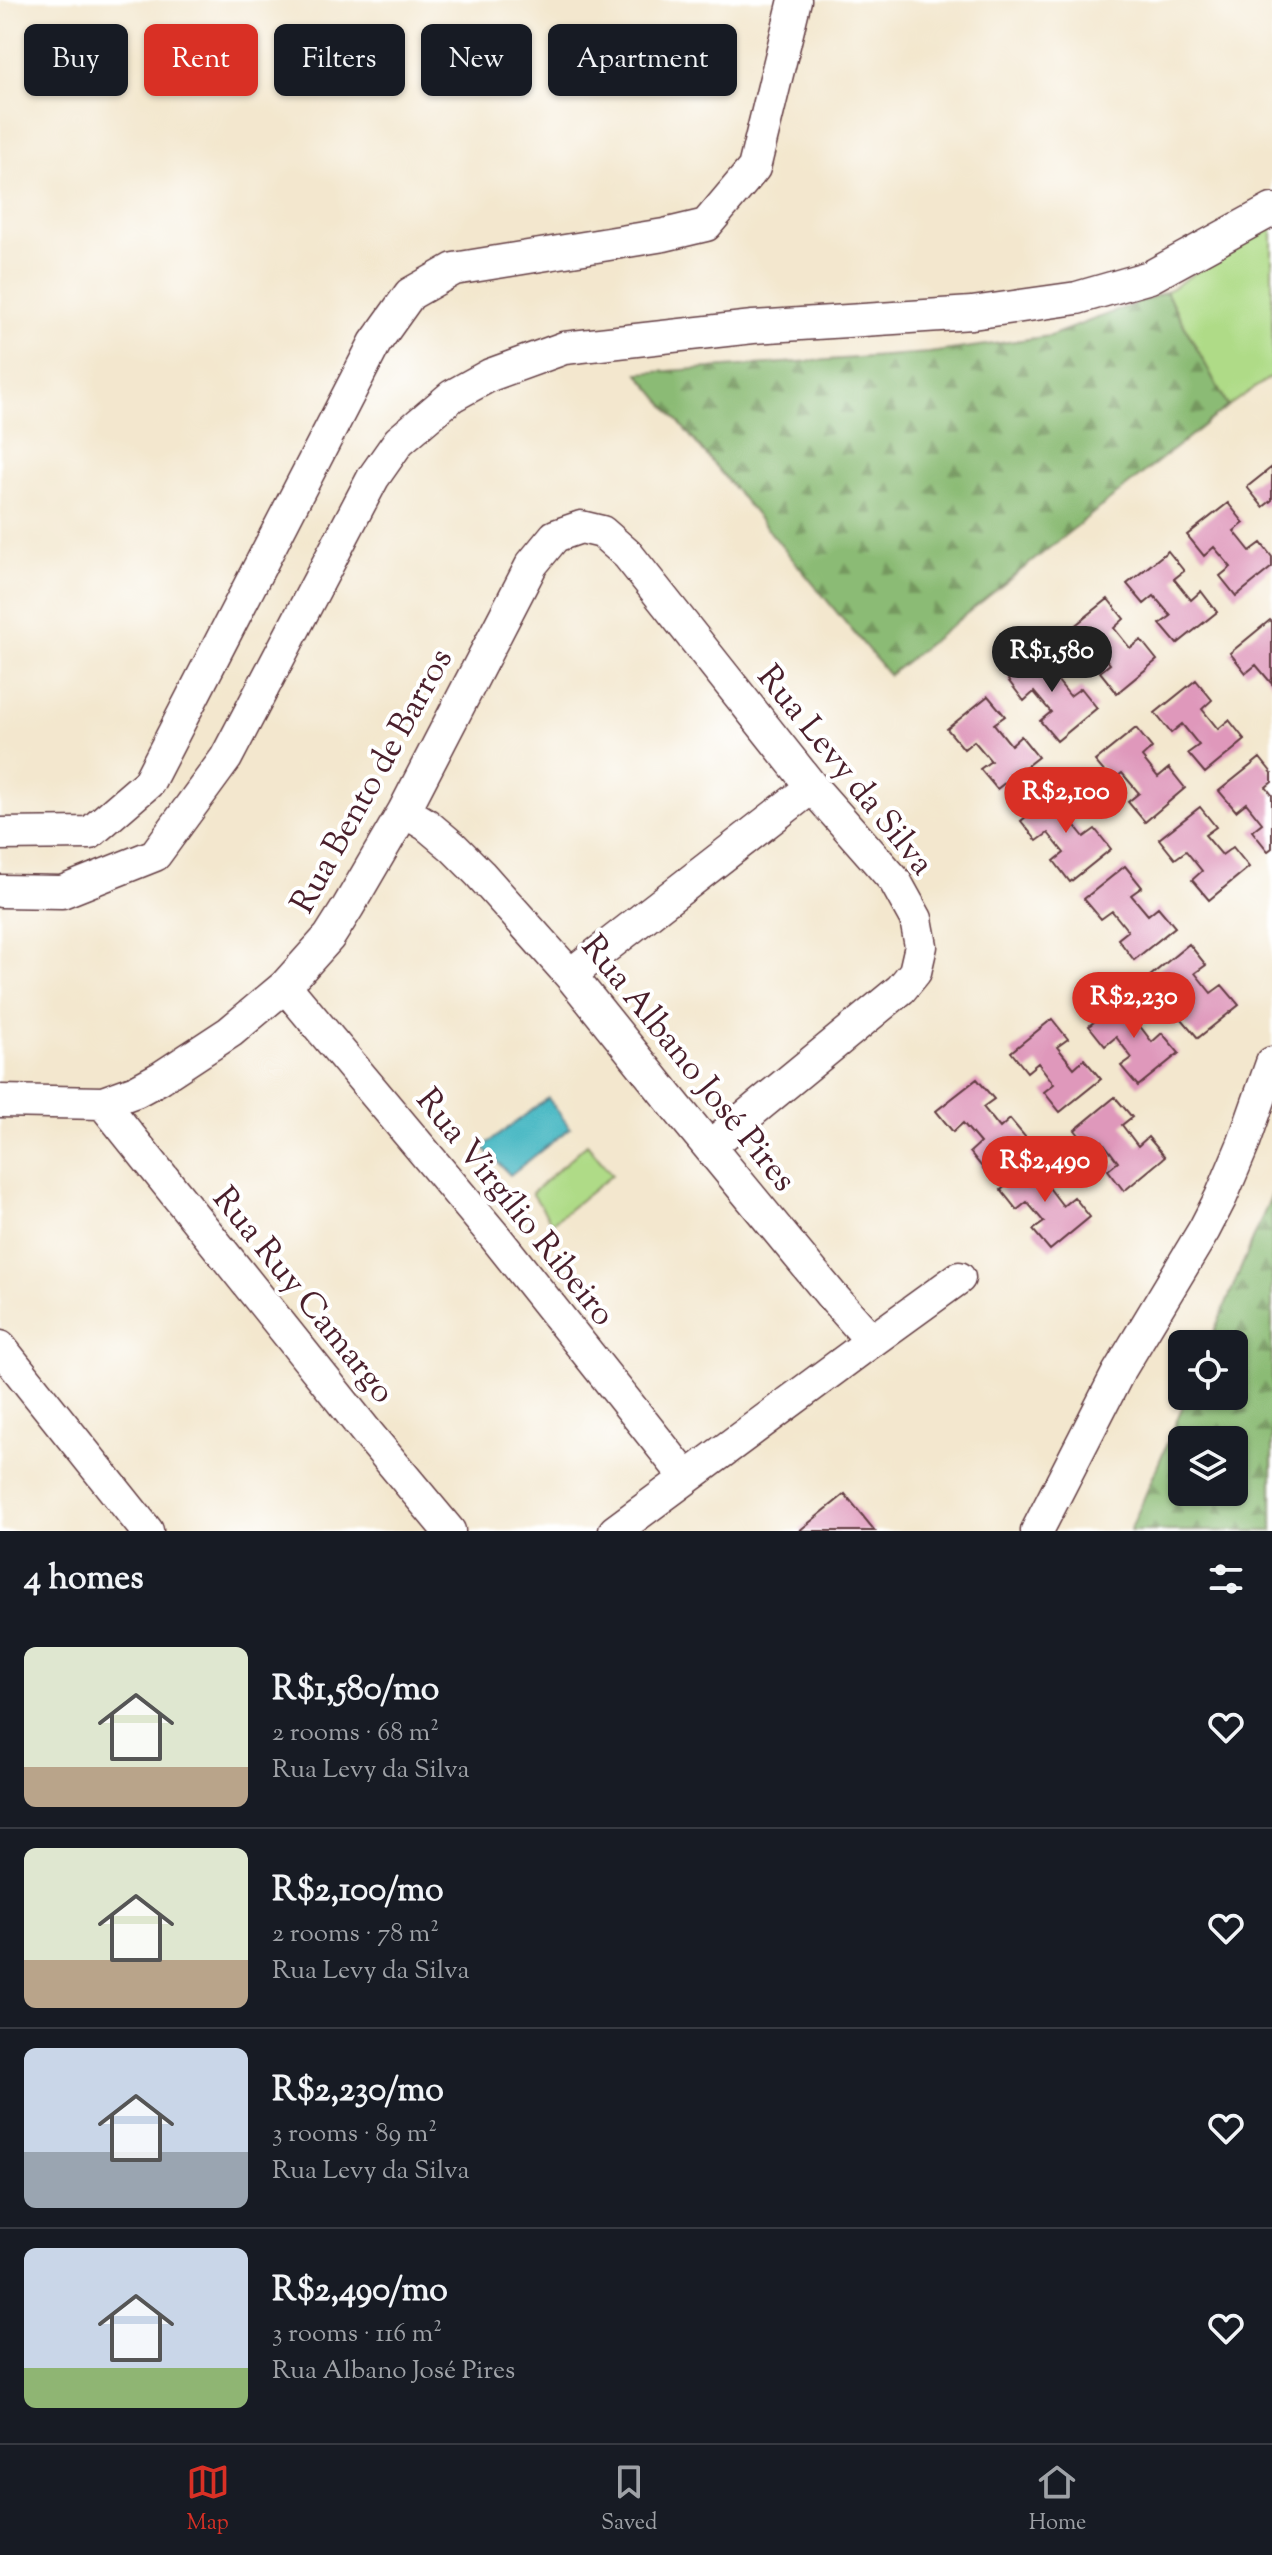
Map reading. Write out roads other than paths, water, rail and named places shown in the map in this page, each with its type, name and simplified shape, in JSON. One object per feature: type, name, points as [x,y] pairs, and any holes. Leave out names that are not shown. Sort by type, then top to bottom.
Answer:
[{"type":"street","points":[[0,834],[90,833],[148,783],[375,343],[410,294],[454,269],[664,235],[706,225],[754,168],[795,0]]},
{"type":"street","points":[[0,891],[62,892],[155,855],[226,758],[373,478],[399,441],[452,396],[490,375],[564,348],[753,327],[972,313],[1077,298],[1150,277],[1272,210]]},
{"type":"street","name":"Rua Levy da Silva","points":[[555,536],[581,527],[602,532],[628,555],[812,787],[895,881],[916,919],[921,946],[915,972],[901,989],[710,1146]]},
{"type":"street","name":"Rua Bento de Barros","points":[[0,1101],[103,1103],[136,1091],[230,1032],[285,986],[329,937],[404,811],[532,564],[555,536]]},
{"type":"street","points":[[570,975],[812,787]]},
{"type":"street","name":"Rua Albano José Pires","points":[[404,811],[427,825],[480,874],[570,975],[872,1341]]},
{"type":"street","name":"Rua Virgílio Ribeiro","points":[[285,986],[496,1238],[686,1477]]},
{"type":"street","points":[[1037,1531],[1131,1350],[1221,1197],[1272,1063]]},
{"type":"street","name":"Rua Ruy Camargo","points":[[103,1103],[449,1531]]},
{"type":"street","points":[[615,1531],[959,1278]]},
{"type":"street","points":[[0,1347],[147,1531]]},
{"type":"water","points":[[548,1098],[570,1128],[510,1175],[483,1147]]}]
